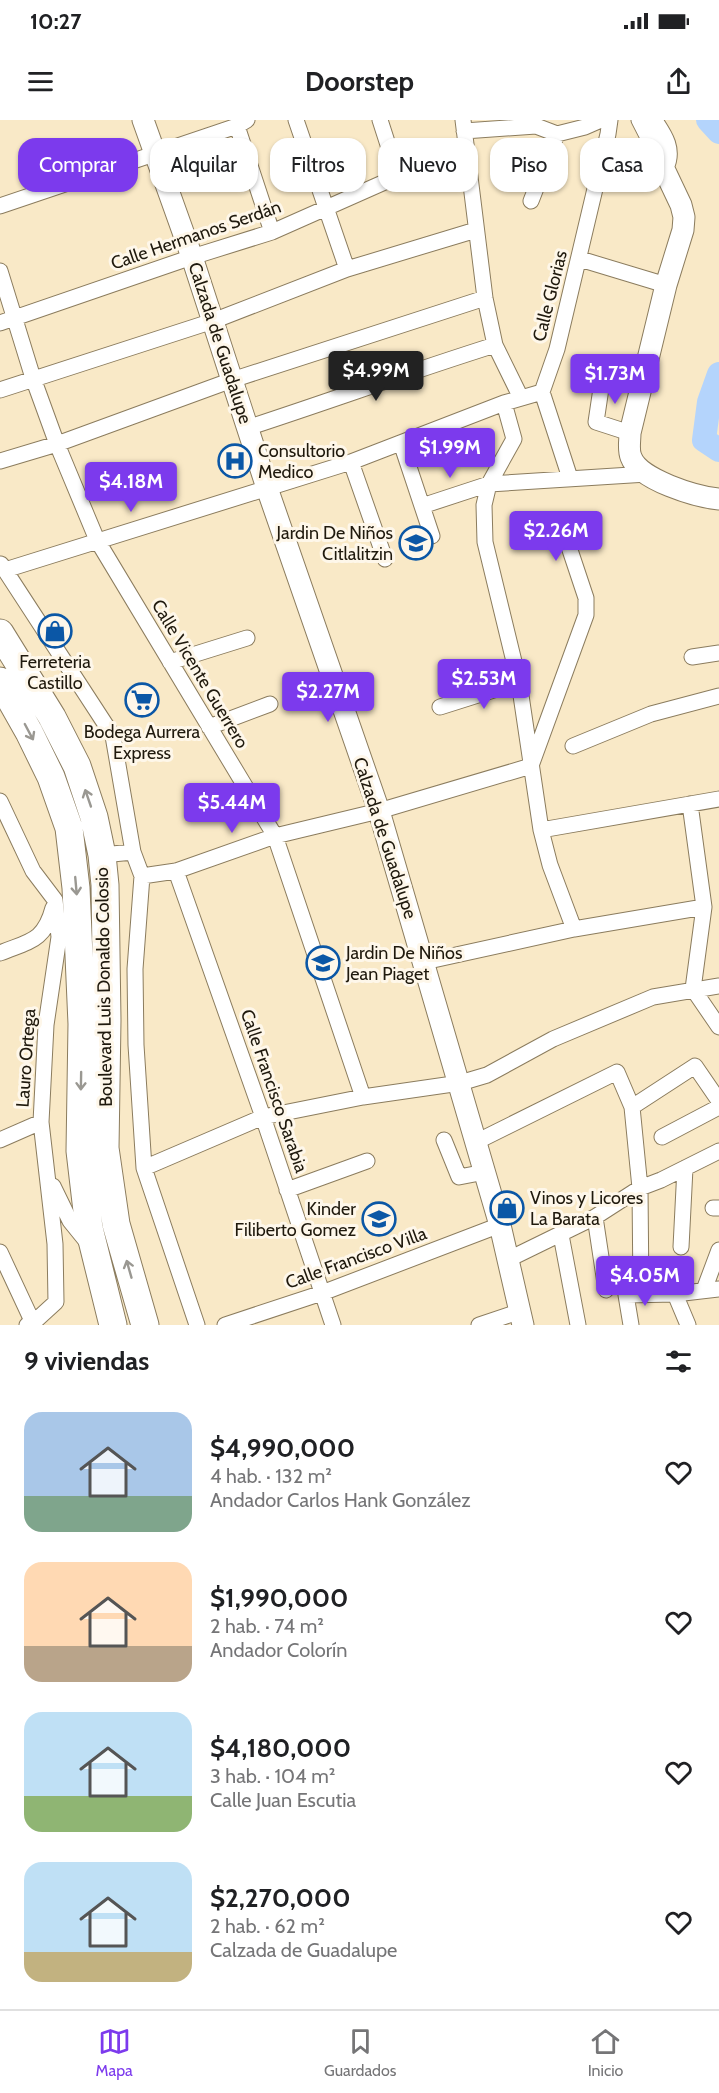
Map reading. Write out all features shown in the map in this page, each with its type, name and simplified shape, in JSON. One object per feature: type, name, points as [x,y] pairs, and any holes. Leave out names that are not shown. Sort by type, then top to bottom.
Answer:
[{"type":"highway","name":"Boulevard Luis Donaldo Colosio","points":[[0,633],[52,717],[77,766],[94,817],[102,855],[105,885],[107,1020],[105,1148],[116,1224],[145,1325]]},
{"type":"highway","name":"Boulevard Luis Donaldo Colosio","points":[[0,681],[51,777],[69,828],[76,888],[80,990],[80,1151],[89,1228],[113,1325]]},
{"type":"street","name":"Calzada de Guadalupe","points":[[143,120],[150,139]]},
{"type":"street","points":[[296,120],[347,269]]},
{"type":"street","points":[[380,120],[386,138]]},
{"type":"street","points":[[535,123],[557,134],[602,120]]},
{"type":"street","name":"Calle Glorias","points":[[542,392],[557,349],[580,260],[610,120]]},
{"type":"street","points":[[639,120],[648,138]]},
{"type":"street","points":[[651,120],[662,138]]},
{"type":"street","points":[[198,138],[242,123],[272,232]]},
{"type":"street","name":"Calle Hermanos Serdán","points":[[464,132],[535,123]]},
{"type":"street","points":[[464,132],[484,298],[495,345],[521,398]]},
{"type":"street","points":[[531,201],[557,134]]},
{"type":"street","points":[[664,141],[667,158],[664,165]]},
{"type":"street","points":[[0,206],[150,155]]},
{"type":"street","points":[[664,169],[681,206],[684,217],[683,230],[666,285],[630,433],[631,457],[636,466],[647,474],[682,490],[719,499]]},
{"type":"street","name":"Calle Hermanos Serdán","points":[[8,321],[192,257],[272,232],[378,185]]},
{"type":"street","name":"Calzada de Guadalupe","points":[[169,192],[267,488],[379,811],[460,1083],[509,1259],[522,1318]]},
{"type":"street","points":[[0,390],[213,321],[347,269],[476,230]]},
{"type":"street","points":[[580,260],[666,285]]},
{"type":"street","name":"Calle Vicente Guerrero","points":[[0,271],[8,321],[97,540],[275,836],[363,1097]]},
{"type":"street","points":[[0,461],[57,444],[232,381],[484,298]]},
{"type":"street","points":[[247,428],[495,345]]},
{"type":"street","points":[[603,375],[596,422],[630,433]]},
{"type":"street","points":[[197,1325],[144,1168],[136,1045],[135,980],[142,876],[133,852],[113,736],[3,566],[97,540],[351,462],[504,403],[542,392],[570,478]]},
{"type":"street","points":[[504,403],[514,439],[489,484],[484,505],[485,542],[519,682],[541,830],[549,865],[573,929]]},
{"type":"street","points":[[401,443],[432,536]]},
{"type":"street","points":[[351,462],[386,559]]},
{"type":"street","points":[[422,506],[489,484],[647,474]]},
{"type":"street","points":[[531,766],[586,615],[586,598],[565,535]]},
{"type":"street","points":[[170,662],[247,638]]},
{"type":"street","points":[[692,657],[719,653]]},
{"type":"street","points":[[440,707],[519,682]]},
{"type":"street","points":[[573,746],[651,714],[719,696]]},
{"type":"street","points":[[209,727],[270,704]]},
{"type":"street","points":[[142,876],[176,871],[275,836],[379,811],[531,766]]},
{"type":"street","points":[[541,830],[719,799]]},
{"type":"street","points":[[0,801],[6,829],[55,900],[49,922],[40,936],[0,953]]},
{"type":"street","points":[[690,804],[704,907],[693,989],[719,1027]]},
{"type":"street","points":[[102,855],[133,852]]},
{"type":"street","name":"Calle Francisco Sarabia","points":[[176,871],[263,1117],[333,1325]]},
{"type":"street","name":"Lauro Ortega","points":[[31,1324],[56,1302],[55,1244],[41,1122],[46,1025],[59,937],[55,900]]},
{"type":"street","points":[[424,962],[573,929],[704,907]]},
{"type":"street","points":[[59,937],[80,990]]},
{"type":"street","points":[[144,1168],[263,1117],[363,1097],[460,1083],[487,1075],[553,1039],[653,997],[719,986]]},
{"type":"street","points":[[632,1107],[695,1066],[719,1101]]},
{"type":"street","points":[[476,1142],[617,1072],[632,1107],[640,1188],[631,1325]]},
{"type":"street","points":[[662,1137],[719,1107]]},
{"type":"street","points":[[0,1140],[41,1122]]},
{"type":"street","points":[[444,1140],[459,1177],[485,1172]]},
{"type":"street","points":[[509,1259],[595,1217],[640,1188],[719,1151]]},
{"type":"street","points":[[287,1190],[367,1161]]},
{"type":"street","points":[[681,1247],[685,1168]]},
{"type":"street","points":[[47,1175],[70,1221],[95,1251]]},
{"type":"street","points":[[595,1217],[606,1290]]},
{"type":"street","name":"Calle Francisco Villa","points":[[225,1325],[322,1293],[500,1225]]},
{"type":"street","points":[[561,1235],[578,1325]]},
{"type":"street","points":[[633,1295],[675,1294],[712,1289],[719,1250]]},
{"type":"street","points":[[0,1252],[4,1269],[31,1324]]},
{"type":"street","points":[[675,1294],[688,1325]]},
{"type":"street","points":[[479,1325],[522,1318]]},
{"type":"waterway","points":[[708,120],[719,132]]},
{"type":"waterway","points":[[719,374],[709,402],[704,440],[719,450]]},
{"type":"place","name":"Consultorio Medico","points":[[235,461]]},
{"type":"place","name":"Jardin De Niños Citlalitzin","points":[[416,543]]},
{"type":"place","name":"Ferreteria Castillo","points":[[55,631]]},
{"type":"place","name":"Bodega Aurrera Express","points":[[142,700]]},
{"type":"place","name":"Jardin De Niños Jean Piaget","points":[[323,963]]},
{"type":"place","name":"Vinos y Licores La Barata","points":[[507,1208]]},
{"type":"place","name":"Kinder Filiberto Gomez","points":[[379,1219]]}]
